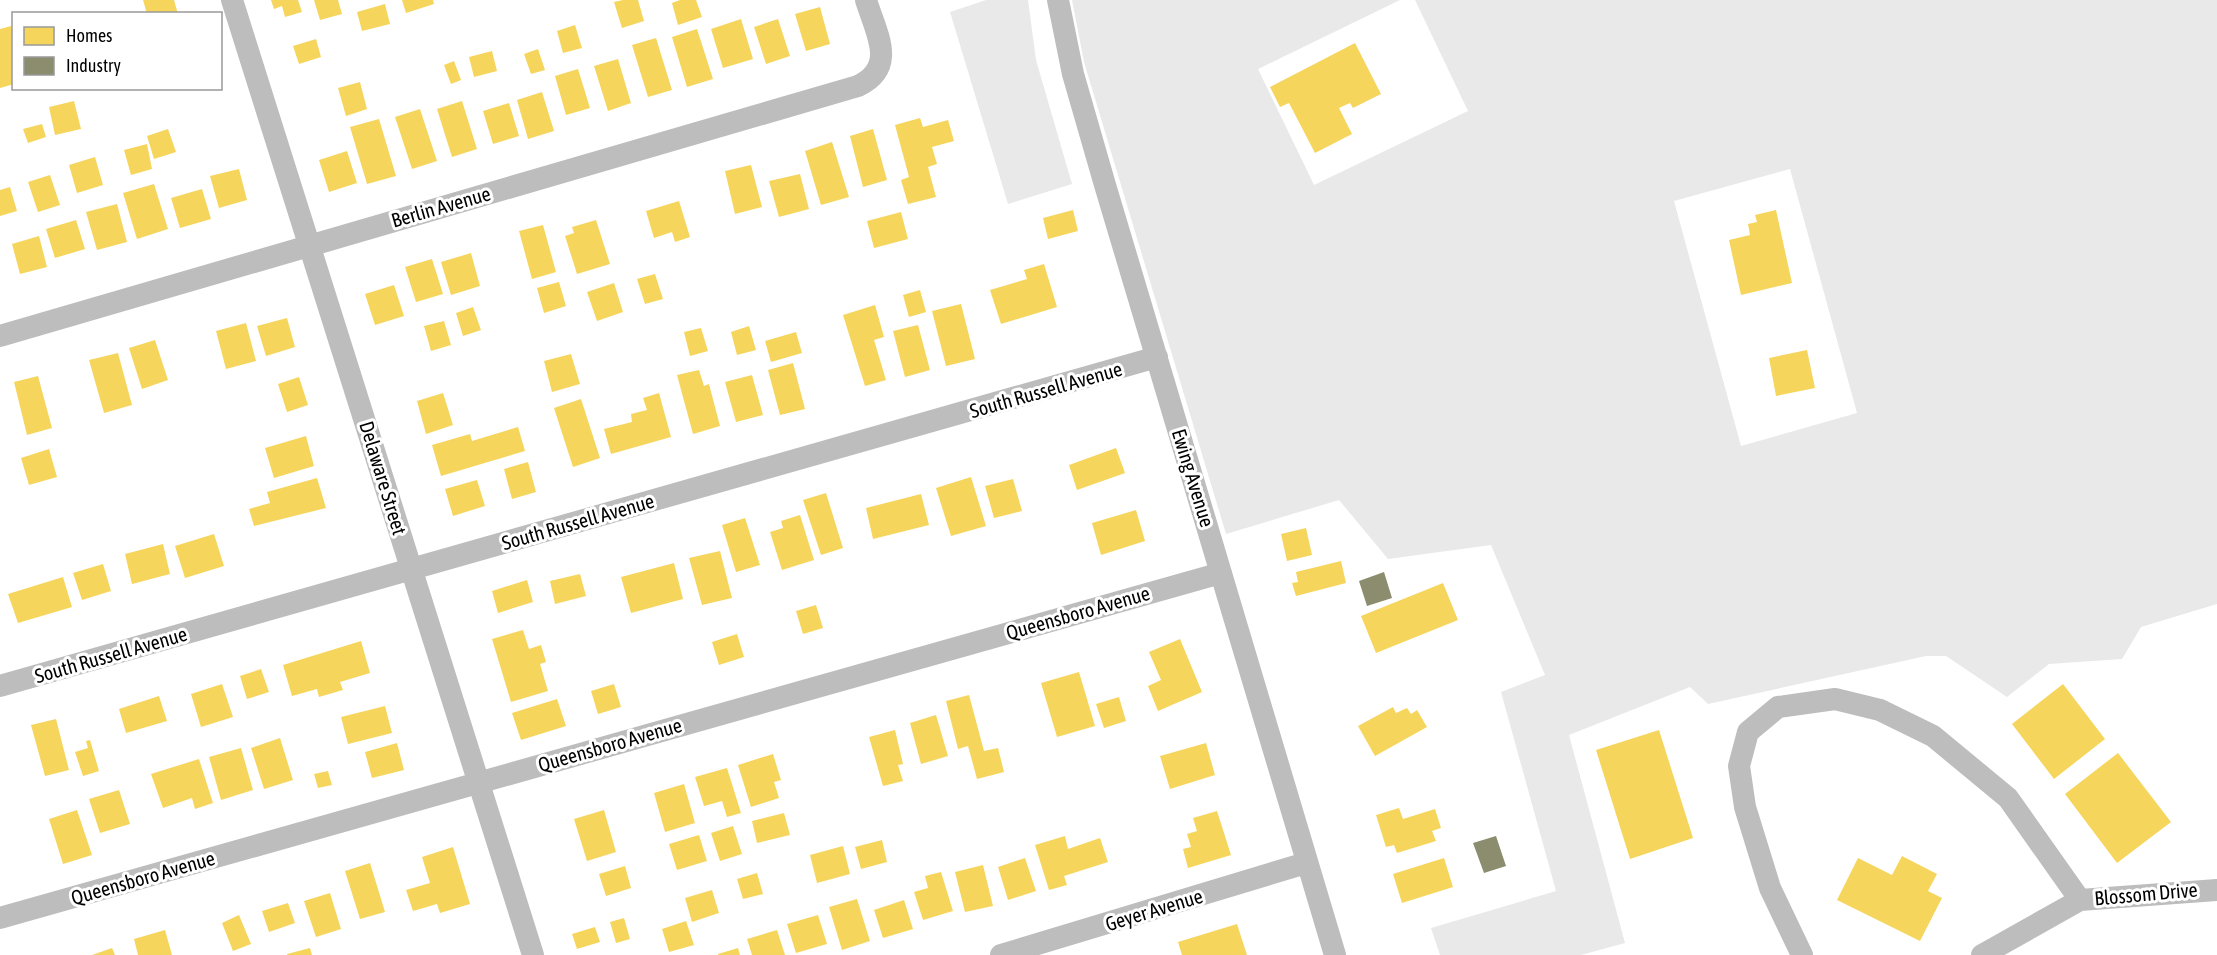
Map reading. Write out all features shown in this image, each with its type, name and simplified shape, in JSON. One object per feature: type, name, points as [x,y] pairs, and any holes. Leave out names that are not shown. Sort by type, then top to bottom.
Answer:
[{"type":"street","name":"Delaware Street","points":[[232,0],[533,955]]},
{"type":"street","name":"Berlin Avenue","points":[[0,336],[858,86],[871,80],[879,71],[882,60],[880,45],[866,0]]},
{"type":"street","name":"Ewing Avenue","points":[[1058,0],[1073,74],[1335,955]]},
{"type":"street","name":"South Russell Avenue","points":[[0,686],[1157,357]]},
{"type":"street","name":"Queensboro Avenue","points":[[0,918],[1221,573]]},
{"type":"street","points":[[1802,955],[1770,888],[1745,807],[1739,766],[1748,732],[1778,707],[1835,699],[1880,710],[1933,736],[2008,798],[2080,900]]},
{"type":"street","name":"Geyer Avenue","points":[[1002,955],[1306,863]]},
{"type":"street","name":"Blossom Drive","points":[[1982,955],[2080,900],[2217,890]]},
{"type":"shaded area","points":[[986,0],[1028,0],[1036,60],[1072,184],[1008,204],[950,12]]},
{"type":"shaded area","points":[[1072,0],[1400,0],[1258,69],[1314,185],[1468,111],[1415,0],[2217,0],[2217,604],[2141,627],[2122,659],[2049,664],[2007,697],[1946,656],[1926,656],[1708,704],[1690,687],[1569,735],[1625,943],[1581,955],[1440,955],[1431,928],[1556,891],[1501,692],[1545,675],[1491,545],[1388,559],[1339,500],[1226,534],[1084,62]],"holes":[[[1790,169],[1857,413],[1741,446],[1674,201]]]},
{"type":"building: Homes","points":[[143,0],[174,0],[177,12],[146,12]]},
{"type":"building: Homes","points":[[271,0],[298,0],[302,12],[285,17],[282,6],[274,9]]},
{"type":"building: Homes","points":[[314,0],[338,0],[342,14],[320,20]]},
{"type":"building: Homes","points":[[402,0],[433,0],[434,4],[406,13]]},
{"type":"building: Homes","points":[[638,0],[644,21],[622,28],[614,2]]},
{"type":"building: Homes","points":[[680,0],[696,0],[702,17],[678,25],[672,3]]},
{"type":"building: Homes","points":[[385,4],[390,24],[362,31],[357,12]]},
{"type":"building: Homes","points":[[820,7],[830,44],[806,51],[795,14]]},
{"type":"building: Homes","points":[[741,19],[753,59],[723,68],[711,29]]},
{"type":"building: Homes","points":[[778,19],[790,56],[766,64],[754,27]]},
{"type":"building: Homes","points":[[575,25],[582,48],[563,53],[557,31]]},
{"type":"building: Homes","points":[[11,26],[12,29],[12,85],[0,88],[0,29]]},
{"type":"building: Homes","points":[[697,29],[713,79],[687,87],[672,37]]},
{"type":"building: Homes","points":[[656,38],[672,90],[648,97],[632,45]]},
{"type":"building: Homes","points":[[316,39],[321,57],[299,64],[293,46]]},
{"type":"building: Homes","points":[[1355,43],[1381,94],[1353,108],[1350,103],[1339,108],[1352,134],[1315,153],[1289,103],[1280,107],[1270,87]]},
{"type":"building: Homes","points":[[538,49],[545,70],[531,74],[524,54]]},
{"type":"building: Homes","points":[[492,51],[497,71],[474,77],[469,57]]},
{"type":"building: Homes","points":[[618,59],[631,103],[608,111],[594,66]]},
{"type":"building: Homes","points":[[454,61],[461,80],[451,84],[444,65]]},
{"type":"building: Homes","points":[[578,69],[590,108],[566,115],[555,76]]},
{"type":"building: Homes","points":[[360,82],[367,109],[346,116],[338,88]]},
{"type":"building: Homes","points":[[542,92],[554,131],[528,139],[517,100]]},
{"type":"building: Homes","points":[[74,101],[81,129],[55,135],[49,107]]},
{"type":"building: Homes","points":[[462,101],[477,149],[452,157],[437,109]]},
{"type":"building: Homes","points":[[509,103],[519,136],[493,144],[483,111]]},
{"type":"building: Homes","points":[[420,109],[437,161],[412,169],[395,117]]},
{"type":"building: Homes","points":[[920,118],[923,127],[948,120],[954,141],[932,147],[937,164],[928,167],[936,197],[908,204],[901,180],[909,177],[895,125]]},
{"type":"building: Homes","points":[[379,119],[396,176],[367,184],[350,127]]},
{"type":"building: Homes","points":[[42,124],[46,137],[28,143],[23,129]]},
{"type":"building: Homes","points":[[168,129],[176,152],[154,159],[147,136]]},
{"type":"building: Homes","points":[[873,129],[887,180],[863,187],[850,136]]},
{"type":"building: Homes","points":[[832,142],[849,197],[821,205],[805,151]]},
{"type":"building: Homes","points":[[147,144],[152,169],[131,175],[124,150]]},
{"type":"building: Homes","points":[[347,151],[357,183],[329,192],[319,160]]},
{"type":"building: Homes","points":[[95,157],[103,185],[77,193],[69,165]]},
{"type":"building: Homes","points":[[751,165],[762,207],[735,214],[725,171]]},
{"type":"building: Homes","points":[[239,169],[247,200],[219,208],[210,176]]},
{"type":"building: Homes","points":[[800,174],[809,209],[779,217],[769,181]]},
{"type":"building: Homes","points":[[50,175],[60,205],[38,212],[28,182]]},
{"type":"building: Homes","points":[[154,184],[168,229],[137,239],[123,193]]},
{"type":"building: Homes","points":[[10,187],[17,211],[0,216],[0,190]]},
{"type":"building: Homes","points":[[202,189],[211,219],[180,228],[171,198]]},
{"type":"building: Homes","points":[[679,201],[690,237],[675,242],[672,232],[654,238],[646,211]]},
{"type":"building: Homes","points":[[117,204],[127,242],[97,250],[86,212]]},
{"type":"building: Homes","points":[[1073,210],[1078,231],[1048,239],[1043,218]]},
{"type":"building: Homes","points":[[1776,210],[1792,283],[1741,295],[1729,240],[1750,235],[1748,224],[1757,222],[1755,215]]},
{"type":"building: Homes","points":[[901,212],[908,239],[874,248],[867,221]]},
{"type":"building: Homes","points":[[76,220],[85,249],[55,258],[46,229]]},
{"type":"building: Homes","points":[[596,220],[610,264],[577,274],[565,236],[574,233],[572,227]]},
{"type":"building: Homes","points":[[543,225],[556,272],[532,279],[519,231]]},
{"type":"building: Homes","points":[[39,236],[47,267],[20,274],[12,244]]},
{"type":"building: Homes","points":[[471,253],[480,286],[451,295],[441,262]]},
{"type":"building: Homes","points":[[432,259],[443,294],[416,302],[405,267]]},
{"type":"building: Homes","points":[[1044,264],[1057,307],[1001,324],[990,290],[1027,279],[1024,270]]},
{"type":"building: Homes","points":[[655,274],[663,299],[645,304],[637,279]]},
{"type":"building: Homes","points":[[559,282],[566,306],[544,313],[537,288]]},
{"type":"building: Homes","points":[[614,283],[623,312],[597,321],[587,292]]},
{"type":"building: Homes","points":[[394,285],[404,316],[375,325],[365,294]]},
{"type":"building: Homes","points":[[920,290],[926,312],[909,317],[903,295]]},
{"type":"building: Homes","points":[[961,304],[975,359],[946,366],[932,311]]},
{"type":"building: Homes","points":[[875,305],[884,337],[874,340],[886,380],[865,386],[843,315]]},
{"type":"building: Homes","points":[[473,307],[481,330],[463,336],[456,313]]},
{"type":"building: Homes","points":[[287,318],[295,347],[266,356],[257,326]]},
{"type":"building: Homes","points":[[444,321],[451,345],[431,351],[424,326]]},
{"type":"building: Homes","points":[[246,323],[256,361],[226,369],[216,331]]},
{"type":"building: Homes","points":[[918,325],[930,370],[905,377],[893,331]]},
{"type":"building: Homes","points":[[749,326],[756,350],[737,355],[731,332]]},
{"type":"building: Homes","points":[[701,328],[708,351],[690,356],[684,332]]},
{"type":"building: Homes","points":[[796,332],[802,353],[771,362],[765,341]]},
{"type":"building: Homes","points":[[155,340],[168,380],[142,389],[129,348]]},
{"type":"building: Homes","points":[[1807,350],[1815,388],[1776,396],[1769,358]]},
{"type":"building: Homes","points":[[118,353],[132,405],[104,413],[89,360]]},
{"type":"building: Homes","points":[[571,354],[580,384],[552,392],[544,361]]},
{"type":"building: Homes","points":[[793,363],[805,409],[780,415],[768,370]]},
{"type":"building: Homes","points":[[699,370],[704,386],[709,384],[720,426],[693,434],[677,375]]},
{"type":"building: Homes","points":[[752,375],[763,415],[736,422],[725,382]]},
{"type":"building: Homes","points":[[38,376],[52,428],[27,435],[14,382]]},
{"type":"building: Homes","points":[[299,377],[308,405],[287,412],[278,384]]},
{"type":"building: Homes","points":[[443,393],[453,425],[426,434],[417,401]]},
{"type":"building: Homes","points":[[659,393],[671,437],[611,454],[604,429],[632,422],[631,414],[647,410],[643,398]]},
{"type":"building: Homes","points":[[581,399],[600,458],[573,467],[554,408]]},
{"type":"building: Homes","points":[[518,427],[525,451],[441,476],[432,445],[470,434],[472,441]]},
{"type":"building: Homes","points":[[306,436],[314,466],[274,478],[265,448]]},
{"type":"building: Homes","points":[[1116,448],[1125,473],[1077,490],[1069,465]]},
{"type":"building: Homes","points":[[49,449],[57,477],[29,485],[21,458]]},
{"type":"building: Homes","points":[[528,462],[536,492],[512,499],[504,469]]},
{"type":"building: Homes","points":[[971,477],[986,526],[951,536],[936,488]]},
{"type":"building: Homes","points":[[317,478],[326,508],[254,526],[249,509],[270,503],[267,492]]},
{"type":"building: Homes","points":[[1013,479],[1022,511],[994,518],[985,486]]},
{"type":"building: Homes","points":[[477,480],[485,506],[453,516],[445,489]]},
{"type":"building: Homes","points":[[826,493],[843,548],[821,555],[803,500]]},
{"type":"building: Homes","points":[[921,494],[929,525],[873,539],[866,508]]},
{"type":"building: Homes","points":[[1136,510],[1145,541],[1101,555],[1092,523]]},
{"type":"building: Homes","points":[[800,515],[814,560],[782,570],[770,532],[783,528],[781,521]]},
{"type":"building: Homes","points":[[745,518],[760,565],[736,572],[722,525]]},
{"type":"building: Homes","points":[[1306,528],[1312,555],[1287,561],[1281,534]]},
{"type":"building: Homes","points":[[214,534],[224,566],[185,578],[175,546]]},
{"type":"building: Homes","points":[[163,544],[170,574],[132,584],[125,554]]},
{"type":"building: Homes","points":[[720,551],[732,598],[702,605],[689,558]]},
{"type":"building: Homes","points":[[1341,561],[1346,583],[1296,596],[1292,583],[1298,582],[1296,572]]},
{"type":"building: Homes","points":[[674,563],[683,599],[631,613],[621,577]]},
{"type":"building: Homes","points":[[103,564],[111,591],[82,600],[73,573]]},
{"type":"building: Homes","points":[[580,574],[586,596],[555,604],[550,581]]},
{"type":"building: Homes","points":[[63,577],[72,607],[18,623],[8,594]]},
{"type":"building: Homes","points":[[527,580],[533,602],[498,613],[492,591]]},
{"type":"building: Homes","points":[[1443,583],[1458,620],[1376,653],[1361,616]]},
{"type":"building: Homes","points":[[816,605],[823,628],[803,634],[796,611]]},
{"type":"building: Homes","points":[[523,630],[529,649],[541,645],[546,662],[540,664],[548,691],[511,702],[492,639]]},
{"type":"building: Homes","points":[[737,634],[744,657],[719,665],[712,642]]},
{"type":"building: Homes","points":[[1180,639],[1202,692],[1158,711],[1148,686],[1161,680],[1149,652]]},
{"type":"building: Homes","points":[[361,641],[370,673],[340,682],[343,690],[319,697],[317,689],[292,696],[283,665]]},
{"type":"building: Homes","points":[[261,669],[269,692],[247,699],[240,676]]},
{"type":"building: Homes","points":[[1079,672],[1095,726],[1057,737],[1041,683]]},
{"type":"building: Homes","points":[[222,684],[233,717],[201,727],[191,694]]},
{"type":"building: Homes","points":[[614,684],[621,707],[598,714],[591,691]]},
{"type":"building: Homes","points":[[2063,684],[2105,739],[2054,779],[2012,724]]},
{"type":"building: Homes","points":[[969,695],[984,751],[998,748],[1004,772],[977,779],[968,746],[958,749],[946,701]]},
{"type":"building: Homes","points":[[159,696],[167,721],[126,733],[119,709]]},
{"type":"building: Homes","points":[[1119,697],[1126,721],[1104,728],[1096,704]]},
{"type":"building: Homes","points":[[557,699],[566,726],[521,740],[512,713]]},
{"type":"building: Homes","points":[[385,706],[392,733],[348,744],[341,717]]},
{"type":"building: Homes","points":[[1393,707],[1396,713],[1407,708],[1411,714],[1417,710],[1427,727],[1375,756],[1358,726]]},
{"type":"building: Homes","points":[[936,715],[948,756],[921,764],[910,723]]},
{"type":"building: Homes","points":[[56,719],[69,770],[45,776],[31,725]]},
{"type":"building: Homes","points":[[895,730],[903,764],[898,765],[903,781],[883,786],[869,737]]},
{"type":"building: Homes","points":[[1659,730],[1693,838],[1630,859],[1596,750]]},
{"type":"building: Homes","points":[[280,738],[293,780],[264,789],[251,748]]},
{"type":"building: Homes","points":[[90,740],[99,771],[83,776],[75,752],[88,748],[86,741]]},
{"type":"building: Homes","points":[[397,743],[404,770],[372,778],[365,752]]},
{"type":"building: Homes","points":[[1206,743],[1215,775],[1170,789],[1160,756]]},
{"type":"building: Homes","points":[[241,748],[253,790],[221,800],[209,757]]},
{"type":"building: Homes","points":[[2118,753],[2171,822],[2117,863],[2065,794]]},
{"type":"building: Homes","points":[[773,754],[781,780],[774,782],[779,798],[751,807],[738,765]]},
{"type":"building: Homes","points":[[199,759],[213,803],[195,809],[192,798],[163,808],[151,774]]},
{"type":"building: Homes","points":[[727,768],[741,813],[727,817],[722,801],[704,806],[695,777]]},
{"type":"building: Homes","points":[[328,771],[332,785],[318,788],[314,774]]},
{"type":"building: Homes","points":[[684,784],[695,823],[665,832],[654,793]]},
{"type":"building: Homes","points":[[119,790],[130,824],[100,833],[89,799]]},
{"type":"building: Homes","points":[[1399,808],[1403,819],[1435,809],[1441,828],[1432,831],[1436,841],[1397,853],[1394,845],[1386,847],[1376,815]]},
{"type":"building: Homes","points":[[77,810],[92,855],[63,864],[49,819]]},
{"type":"building: Homes","points":[[604,810],[616,852],[587,861],[574,819]]},
{"type":"building: Homes","points":[[1217,811],[1231,855],[1188,868],[1183,849],[1191,847],[1187,834],[1197,831],[1193,818]]},
{"type":"building: Homes","points":[[784,813],[790,835],[757,843],[752,821]]},
{"type":"building: Homes","points":[[733,826],[742,854],[720,861],[711,833]]},
{"type":"building: Homes","points":[[699,835],[707,861],[677,870],[669,844]]},
{"type":"building: Homes","points":[[1065,836],[1068,849],[1100,838],[1108,862],[1064,876],[1067,885],[1049,890],[1035,845]]},
{"type":"building: Homes","points":[[882,840],[887,862],[861,869],[855,847]]},
{"type":"building: Homes","points":[[843,846],[850,874],[817,883],[810,855]]},
{"type":"building: Homes","points":[[453,847],[470,904],[440,913],[437,904],[413,911],[406,890],[430,883],[422,857]]},
{"type":"building: Homes","points":[[1902,856],[1937,874],[1928,891],[1942,898],[1920,941],[1837,900],[1858,858],[1892,875]]},
{"type":"building: Homes","points":[[1025,858],[1036,891],[1008,900],[998,867]]},
{"type":"building: Homes","points":[[1444,858],[1453,887],[1402,903],[1393,874]]},
{"type":"building: Homes","points":[[370,863],[385,912],[360,919],[345,871]]},
{"type":"building: Homes","points":[[983,865],[993,906],[965,912],[955,872]]},
{"type":"building: Homes","points":[[625,866],[631,888],[606,896],[599,874]]},
{"type":"building: Homes","points":[[941,872],[953,911],[923,920],[914,892],[928,888],[925,876]]},
{"type":"building: Homes","points":[[757,873],[763,894],[743,899],[737,879]]},
{"type":"building: Homes","points":[[712,890],[719,913],[692,922],[685,898]]},
{"type":"building: Homes","points":[[330,893],[341,929],[316,937],[304,901]]},
{"type":"building: Homes","points":[[857,899],[870,941],[842,950],[829,907]]},
{"type":"building: Homes","points":[[904,900],[913,929],[883,938],[874,910]]},
{"type":"building: Homes","points":[[288,903],[295,923],[269,932],[262,911]]},
{"type":"building: Homes","points":[[239,915],[251,944],[233,951],[222,923]]},
{"type":"building: Homes","points":[[818,915],[827,944],[796,953],[787,924]]},
{"type":"building: Homes","points":[[624,918],[630,939],[616,943],[610,922]]},
{"type":"building: Homes","points":[[686,921],[694,945],[669,952],[662,929]]},
{"type":"building: Homes","points":[[1237,924],[1247,955],[1182,955],[1178,942]]},
{"type":"building: Homes","points":[[595,927],[600,942],[577,949],[572,934]]},
{"type":"building: Homes","points":[[165,930],[172,955],[138,955],[134,939]]},
{"type":"building: Homes","points":[[777,930],[785,955],[752,955],[747,939]]},
{"type":"building: Homes","points":[[112,948],[115,955],[92,955]]},
{"type":"building: Homes","points":[[310,948],[312,955],[287,955],[287,954]]},
{"type":"building: Homes","points":[[738,948],[740,955],[718,955],[718,954]]},
{"type":"building: Industry","points":[[1384,572],[1392,598],[1367,606],[1359,581]]},
{"type":"building: Industry","points":[[1496,836],[1506,866],[1484,873],[1473,843]]}]
